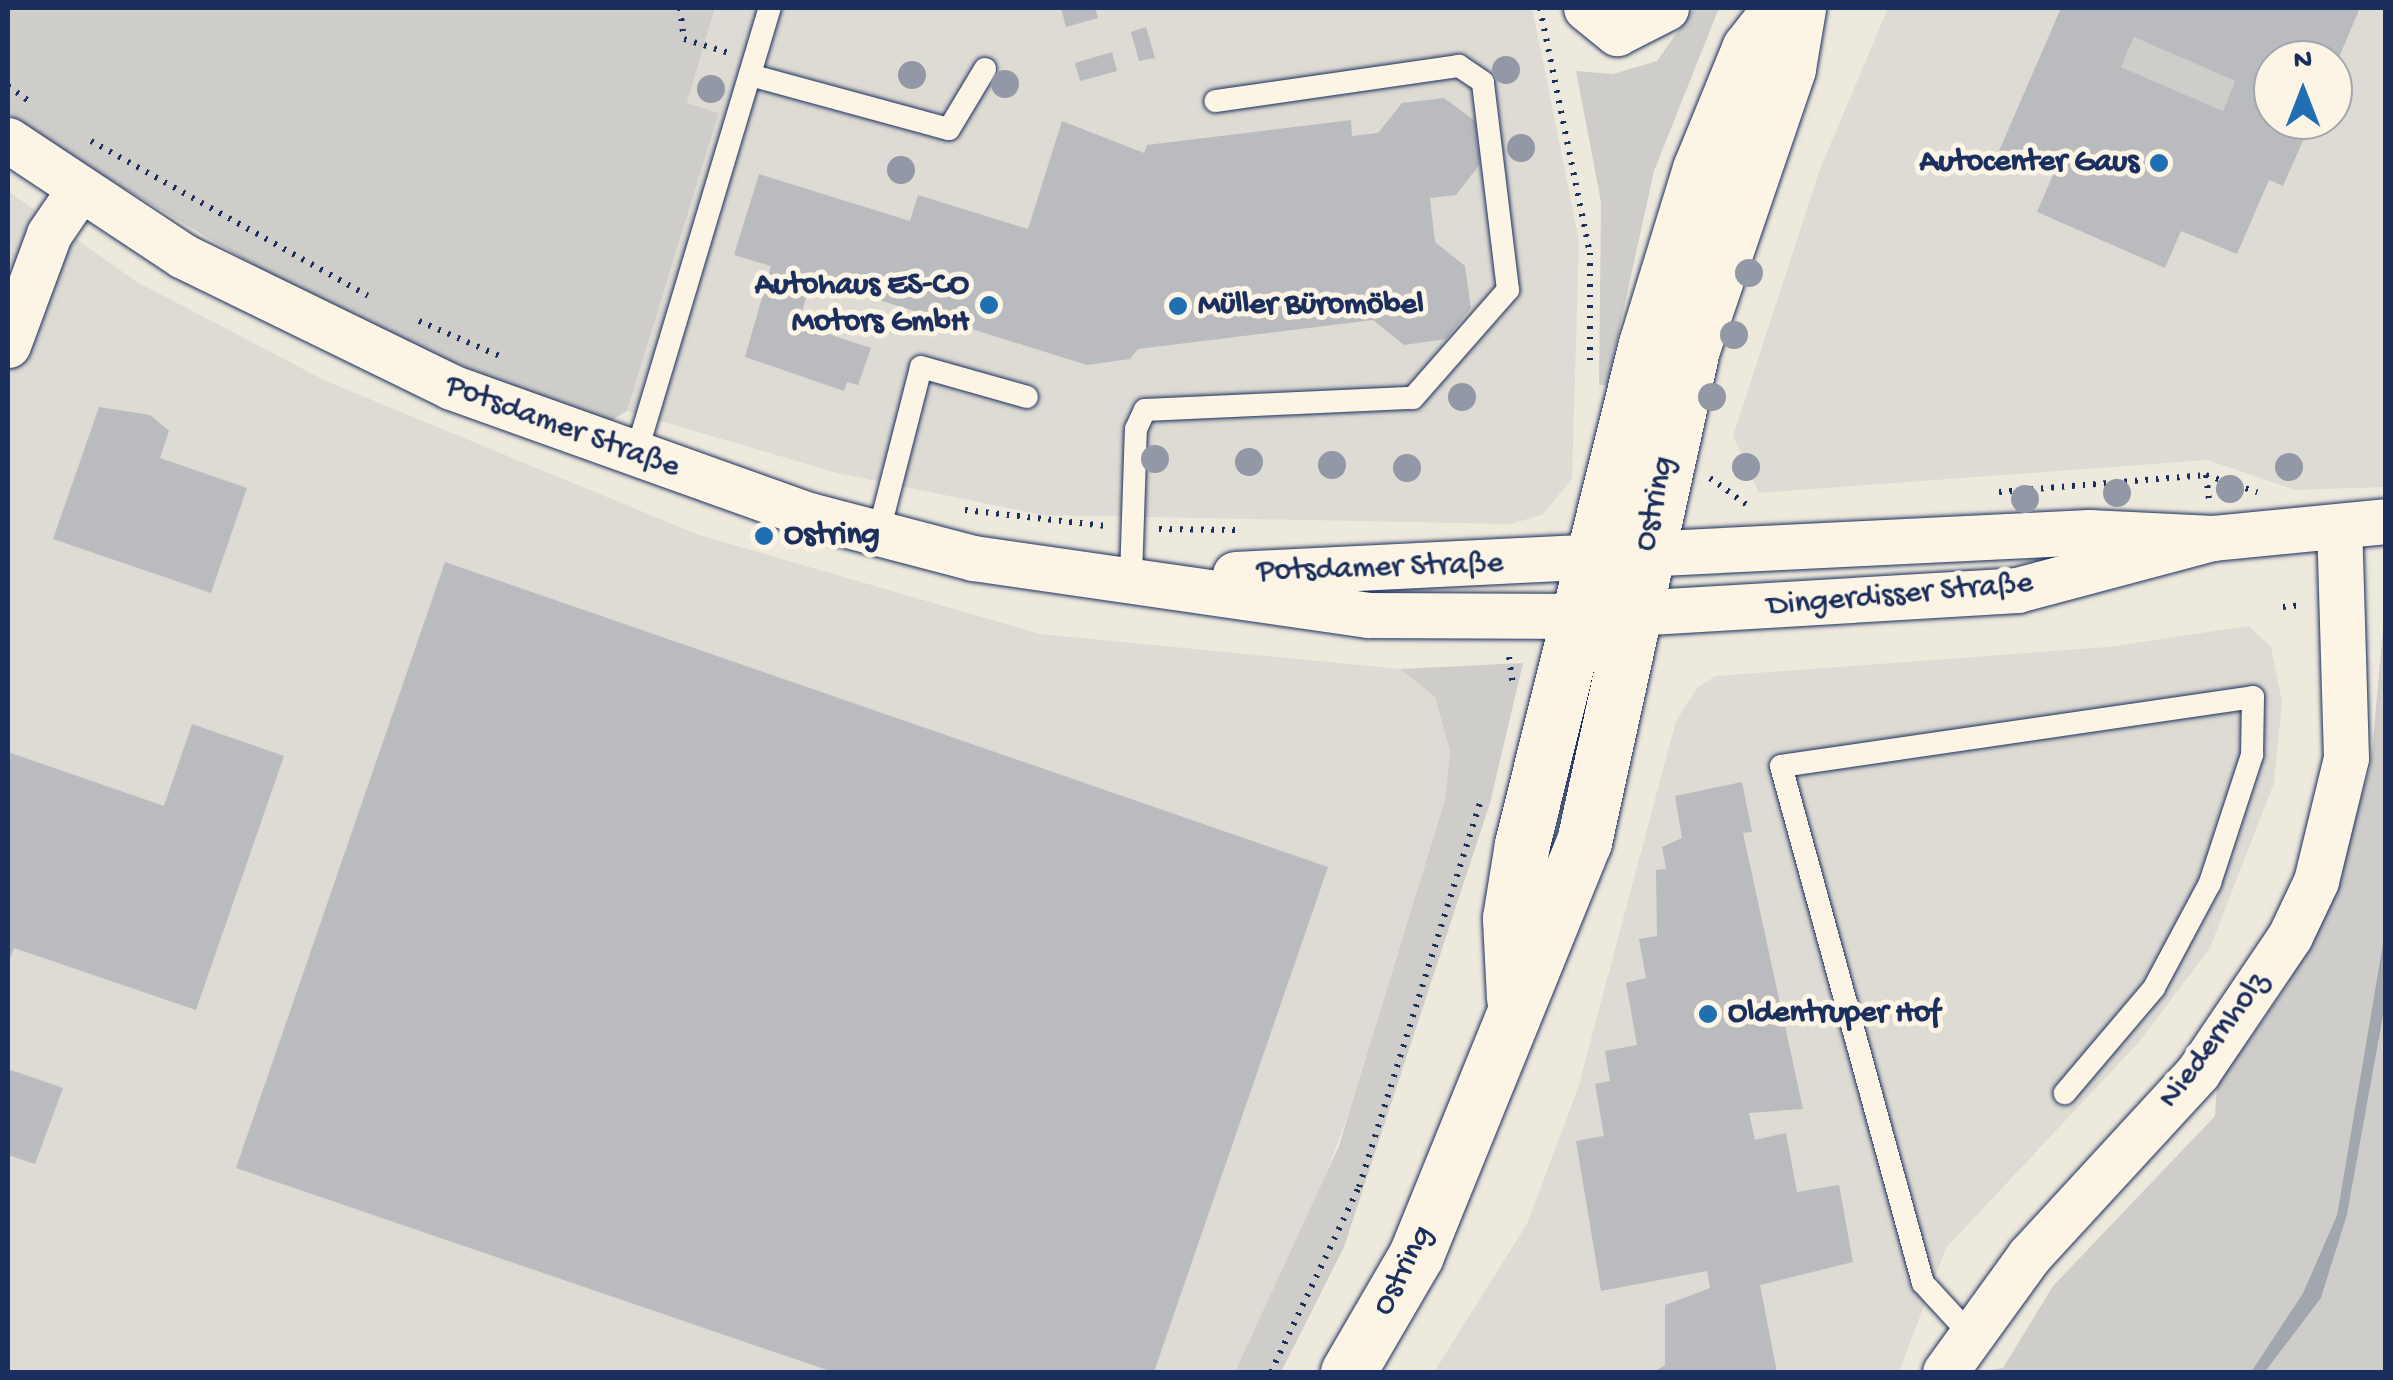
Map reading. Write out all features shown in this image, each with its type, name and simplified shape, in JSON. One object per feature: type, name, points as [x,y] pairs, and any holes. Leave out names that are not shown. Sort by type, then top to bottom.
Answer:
[{"type":"main road","name":"Ostring","points":[[1348,1372],[1416,1255],[1514,998],[1553,934],[1584,842],[1608,616],[1700,169],[1749,49],[1781,8]]},
{"type":"main road","name":"Ostring","points":[[1620,558],[1788,68],[1798,8]]},
{"type":"street","points":[[1586,8],[1617,33],[1666,8]]},
{"type":"street","name":"Potsdamer Straße","points":[[8,140],[79,190],[326,330],[635,457],[878,535],[973,558],[1149,578],[1368,614],[1608,616]]},
{"type":"street","points":[[8,345],[49,234],[79,190]]},
{"type":"street","name":"Dingerdisser Straße","points":[[1620,558],[2089,532],[2213,538],[2386,522]]},
{"type":"street","name":"Niedernholz","points":[[1945,1372],[1969,1333],[2198,1072],[2252,1003],[2309,894],[2334,817],[2350,717],[2339,526]]},
{"type":"street","name":"Dingerdisser Straße","points":[[1608,616],[2017,590],[2213,538]]},
{"type":"street","name":"Potsdamer Straße","points":[[1149,578],[1620,558]]},
{"type":"lane","points":[[635,457],[770,8]]},
{"type":"lane","points":[[1149,578],[1132,528],[1136,429],[1145,410],[1413,398],[1508,290],[1482,82],[1459,66],[1216,101]]},
{"type":"lane","points":[[752,68],[949,129],[985,69]]},
{"type":"lane","points":[[878,535],[921,367],[1027,397]]},
{"type":"lane","points":[[1969,1333],[1924,1283],[1780,766],[2252,697],[2252,755],[2210,883],[2154,988],[2065,1092]]},
{"type":"path","points":[[680,8],[684,39],[752,68]]},
{"type":"path","points":[[1540,8],[1590,253],[1589,379]]},
{"type":"path","points":[[8,86],[39,108]]},
{"type":"path","points":[[71,128],[230,226],[384,304]]},
{"type":"path","points":[[401,313],[518,365]]},
{"type":"path","points":[[955,508],[1132,528],[1252,530]]},
{"type":"path","points":[[1271,1372],[1359,1186],[1486,787]]},
{"type":"shaded area","points":[[8,8],[715,8],[687,103],[719,113],[627,411],[606,424],[430,353],[286,284],[83,164],[8,114]]},
{"type":"shaded area","points":[[715,8],[1532,8],[1579,240],[1572,479],[1542,515],[1510,524],[1043,515],[837,473],[627,411],[719,114],[687,103]]},
{"type":"shaded area","points":[[1694,8],[1719,8],[1654,171],[1607,385],[1599,385],[1601,202],[1576,71],[1613,74],[1657,61]]},
{"type":"shaded area","points":[[1888,8],[2385,8],[2385,487],[2295,490],[2207,460],[1759,493],[1733,436],[1820,169]]},
{"type":"shaded area","points":[[2134,37],[2235,81],[2223,111],[2121,67]]},
{"type":"shaded area","points":[[8,191],[137,282],[326,381],[699,535],[1040,634],[1400,669],[1435,697],[1450,751],[1445,800],[1385,1017],[1289,1272],[1235,1372],[8,1372]]},
{"type":"shaded area","points":[[2385,606],[2385,931],[2337,1215],[2303,1293],[2251,1372],[1978,1372],[2003,1368],[2053,1286],[2215,1116],[2217,1085],[2287,986],[2337,881],[2371,764]]},
{"type":"shaded area","points":[[2249,626],[2271,647],[2282,702],[2274,783],[2210,948],[2139,1042],[1946,1248],[1899,1372],[1434,1372],[1527,1224],[1578,1088],[1676,721],[1698,687],[1716,676],[2108,647]]},
{"type":"shaded area","points":[[1523,663],[1490,803],[1344,1247],[1281,1372],[1235,1372],[1339,1146],[1445,800],[1450,751],[1435,697],[1400,669]]},
{"type":"shaded area","points":[[2385,931],[2385,1005],[2347,1215],[2321,1298],[2265,1372],[2251,1372],[2303,1293],[2337,1215]]},
{"type":"shaded area","points":[[2385,1005],[2385,1372],[2265,1372],[2321,1298],[2347,1215]]},
{"type":"building","points":[[1061,8],[1095,8],[1098,18],[1066,27]]},
{"type":"building","name":"Autocenter Gaus","points":[[2061,8],[2360,8],[2346,40],[2253,40],[2253,140],[2303,140],[2283,186],[2269,180],[2237,254],[2181,231],[2165,268],[2037,212],[2053,175],[1999,151]],"holes":[[[2134,37],[2235,81],[2223,111],[2121,67]]]},
{"type":"building","points":[[1146,27],[1155,58],[1139,61],[1131,32]]},
{"type":"building","points":[[1112,52],[1117,71],[1080,81],[1075,63]]},
{"type":"building","points":[[1444,98],[1475,121],[1480,164],[1456,195],[1430,198],[1435,242],[1465,266],[1471,308],[1446,339],[1404,345],[1373,320],[1138,349],[1130,359],[1087,365],[812,279],[798,324],[871,348],[858,385],[847,382],[844,391],[745,357],[771,266],[734,255],[759,174],[910,221],[918,195],[1028,229],[1062,121],[1144,153],[1147,145],[1351,120],[1352,136],[1378,133],[1402,103]]},
{"type":"building","points":[[99,407],[150,415],[169,431],[160,458],[247,488],[211,593],[53,539]]},
{"type":"building","points":[[445,562],[1328,867],[1154,1372],[833,1372],[236,1168]]},
{"type":"building","points":[[192,724],[284,756],[196,1010],[14,948],[8,964],[8,752],[164,806]]},
{"type":"building","name":"Oldentruper Hof","points":[[1742,782],[1752,832],[1743,833],[1803,1109],[1749,1113],[1755,1140],[1786,1133],[1797,1192],[1839,1185],[1853,1262],[1760,1285],[1777,1372],[1654,1372],[1665,1365],[1665,1305],[1710,1288],[1707,1271],[1601,1291],[1576,1141],[1604,1136],[1595,1084],[1610,1081],[1605,1051],[1637,1045],[1626,983],[1646,978],[1639,939],[1657,936],[1656,870],[1666,869],[1662,847],[1682,838],[1675,796]]},
{"type":"building","points":[[8,1069],[63,1088],[35,1164],[8,1155]]},
{"type":"place","name":"Autocenter Gaus","points":[[2159,163]]},
{"type":"place","name":"Autohaus ES-CO Motors GmbH","points":[[989,305]]},
{"type":"place","name":"Müller Büromöbel","points":[[1178,306]]},
{"type":"place","name":"Ostring","points":[[764,536]]},
{"type":"place","name":"Oldentruper Hof","points":[[1708,1014]]}]
